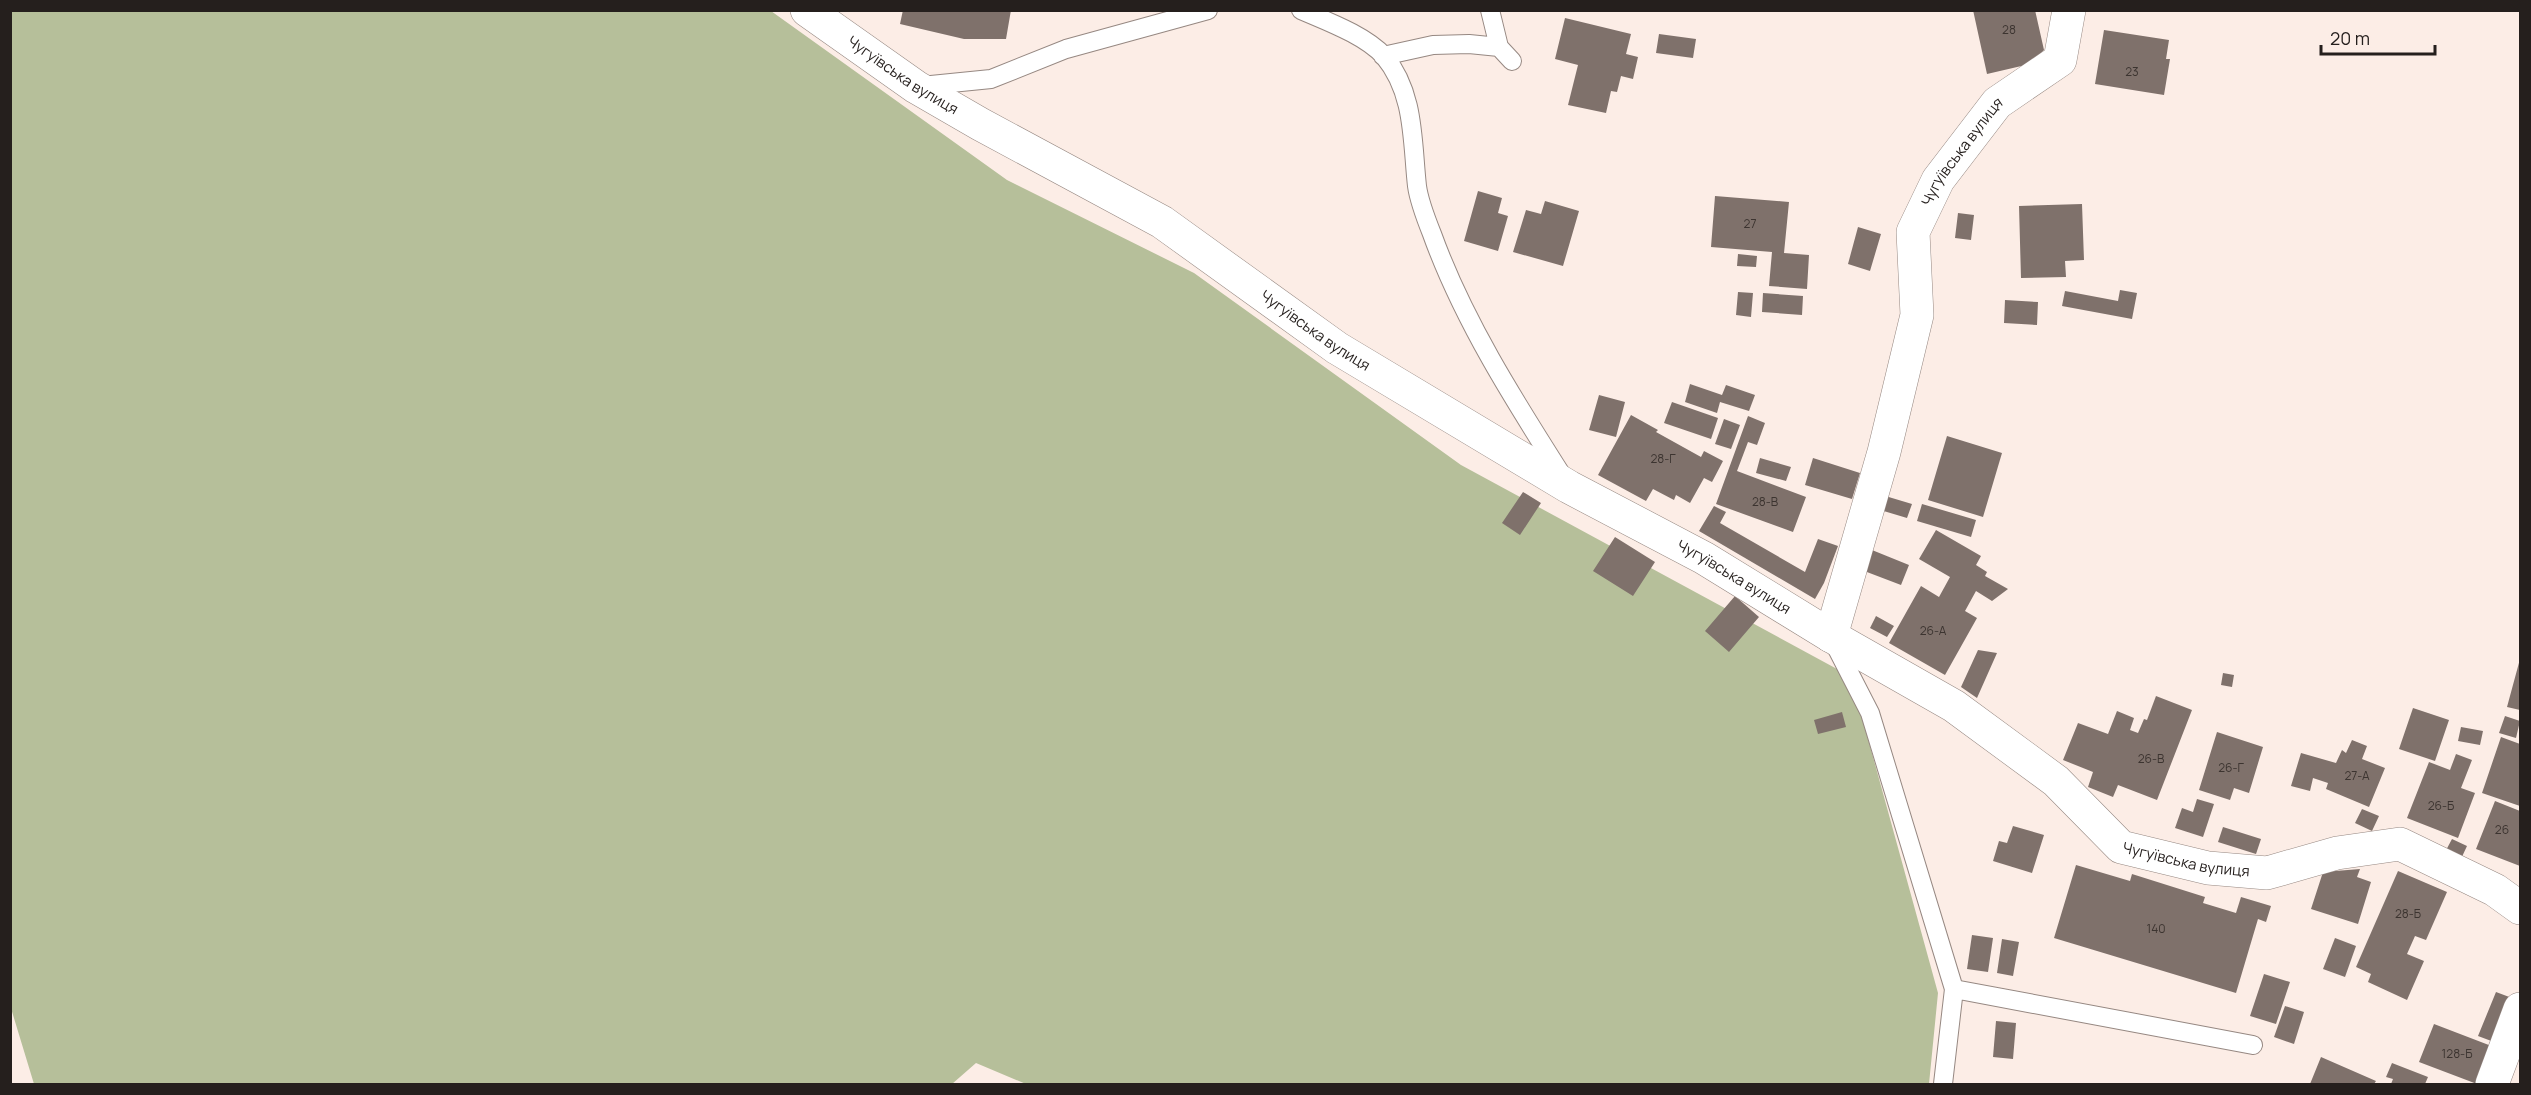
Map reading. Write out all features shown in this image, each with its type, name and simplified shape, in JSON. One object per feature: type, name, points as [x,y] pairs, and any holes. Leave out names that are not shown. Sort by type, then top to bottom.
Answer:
[{"type":"street","name":"Чугуївська вулиця","points":[[807,10],[916,87],[1162,222],[1337,348],[1569,486],[1704,558],[1831,636],[1954,706],[2056,782],[2121,847],[2208,868],[2267,873],[2337,853],[2400,844],[2494,890],[2520,908]]},
{"type":"street","name":"Чугуївська вулиця","points":[[1831,636],[1884,452],[1917,315],[1913,232],[1938,180],[1997,103],[2060,60],[2069,10]]},
{"type":"street","points":[[2492,1084],[2520,1009]]},
{"type":"lane","points":[[916,87],[991,79],[1066,49],[1208,10]]},
{"type":"lane","points":[[1300,10],[1348,31],[1383,56],[1406,94],[1418,189],[1432,234],[1463,308],[1530,425],[1569,486]]},
{"type":"lane","points":[[1490,10],[1499,47],[1512,61]]},
{"type":"lane","points":[[1383,56],[1433,45],[1469,44],[1499,47]]},
{"type":"lane","points":[[1831,636],[1870,713],[1954,989],[1943,1084]]},
{"type":"lane","points":[[1954,989],[2253,1045]]},
{"type":"green space","points":[[10,11],[771,11],[1007,180],[1194,273],[1461,465],[1837,669],[1862,717],[1938,993],[1929,1084],[1026,1084],[976,1063],[952,1084],[34,1084],[10,1005]]},
{"type":"building","points":[[903,10],[1011,10],[1006,39],[964,39],[900,24]]},
{"type":"building","points":[[1973,10],[2035,10],[2044,50],[2030,64],[1987,74]]},
{"type":"building","points":[[1565,18],[1631,34],[1626,54],[1638,57],[1633,79],[1621,76],[1617,92],[1611,91],[1606,113],[1568,105],[1578,65],[1555,59]]},
{"type":"building","points":[[2104,30],[2169,40],[2166,59],[2170,59],[2164,95],[2095,84]]},
{"type":"building","points":[[1659,34],[1696,39],[1693,58],[1656,53]]},
{"type":"building","points":[[1478,191],[1502,198],[1498,213],[1508,216],[1498,251],[1464,241]]},
{"type":"building","points":[[1715,196],[1789,202],[1784,253],[1809,255],[1807,289],[1769,286],[1772,252],[1711,247]]},
{"type":"building","points":[[1545,201],[1579,211],[1563,266],[1513,252],[1526,210],[1541,214]]},
{"type":"building","points":[[2082,204],[2084,260],[2065,261],[2066,277],[2021,278],[2019,206]]},
{"type":"building","points":[[1958,213],[1974,215],[1971,240],[1955,238]]},
{"type":"building","points":[[1858,227],[1881,234],[1870,271],[1848,264]]},
{"type":"building","points":[[1738,254],[1757,256],[1756,267],[1737,266]]},
{"type":"building","points":[[2120,290],[2137,293],[2132,319],[2062,306],[2065,291],[2118,301]]},
{"type":"building","points":[[1738,292],[1753,293],[1751,317],[1736,315]]},
{"type":"building","points":[[1763,293],[1803,296],[1802,315],[1762,312]]},
{"type":"building","points":[[2005,300],[2038,302],[2037,325],[2004,323]]},
{"type":"building","points":[[1690,384],[1722,395],[1726,385],[1755,395],[1749,411],[1720,402],[1717,413],[1685,402]]},
{"type":"building","points":[[1599,395],[1625,402],[1616,437],[1589,430]]},
{"type":"building","points":[[1672,402],[1718,418],[1711,439],[1664,423]]},
{"type":"building","points":[[1631,415],[1701,457],[1704,451],[1723,461],[1712,482],[1704,478],[1690,503],[1676,495],[1674,500],[1653,489],[1646,501],[1598,475]]},
{"type":"building","points":[[1748,416],[1765,423],[1757,445],[1748,442],[1737,471],[1806,497],[1793,532],[1716,504]]},
{"type":"building","points":[[1724,419],[1740,425],[1731,449],[1715,444]]},
{"type":"building","points":[[1947,436],[2002,453],[1983,517],[1928,500]]},
{"type":"building","points":[[1760,458],[1791,467],[1786,481],[1756,473]]},
{"type":"building","points":[[1813,458],[1860,473],[1852,499],[1805,485]]},
{"type":"building","points":[[1523,492],[1541,503],[1520,535],[1502,523]]},
{"type":"building","points":[[1882,495],[1912,504],[1907,518],[1877,509]]},
{"type":"building","points":[[1922,504],[1976,520],[1971,537],[1917,521]]},
{"type":"building","points":[[1714,506],[1726,512],[1720,523],[1805,572],[1818,539],[1838,546],[1824,583],[1815,599],[1699,531]]},
{"type":"building","points":[[1936,530],[1981,556],[1976,565],[1987,572],[1985,576],[2008,589],[1992,601],[1976,591],[1965,611],[1977,618],[1945,675],[1889,643],[1921,586],[1939,597],[1950,577],[1919,559]]},
{"type":"building","points":[[1615,537],[1655,562],[1633,596],[1593,571]]},
{"type":"building","points":[[1867,548],[1909,565],[1901,585],[1859,569]]},
{"type":"building","points":[[1735,596],[1759,617],[1729,652],[1705,631]]},
{"type":"building","points":[[1876,616],[1894,626],[1887,637],[1870,628]]},
{"type":"building","points":[[1978,650],[1997,653],[1977,698],[1961,687]]},
{"type":"building","points":[[2520,659],[2520,710],[2507,707]]},
{"type":"building","points":[[2223,673],[2234,675],[2232,687],[2221,685]]},
{"type":"building","points":[[2156,696],[2192,710],[2157,800],[2118,785],[2113,797],[2088,787],[2093,772],[2063,760],[2078,723],[2108,734],[2117,711],[2134,718],[2130,730],[2138,733],[2144,719],[2147,720]]},
{"type":"building","points":[[2413,708],[2449,720],[2435,761],[2399,749]]},
{"type":"building","points":[[1842,712],[1846,727],[1818,734],[1814,720]]},
{"type":"building","points":[[2505,716],[2520,721],[2516,738],[2499,733]]},
{"type":"building","points":[[2461,727],[2483,731],[2480,745],[2458,741]]},
{"type":"building","points":[[2217,732],[2263,747],[2249,793],[2234,788],[2230,800],[2199,790]]},
{"type":"building","points":[[2501,737],[2520,744],[2520,806],[2482,793]]},
{"type":"building","points":[[2352,740],[2367,746],[2362,759],[2385,768],[2369,807],[2326,789],[2328,783],[2313,778],[2310,791],[2291,786],[2301,753],[2336,763],[2342,750],[2346,753]]},
{"type":"building","points":[[2456,754],[2472,760],[2461,788],[2475,793],[2458,838],[2407,818],[2429,762],[2450,770]]},
{"type":"building","points":[[2197,799],[2214,804],[2203,837],[2175,828],[2182,808],[2193,812]]},
{"type":"building","points":[[2495,801],[2520,811],[2520,866],[2476,849]]},
{"type":"building","points":[[2362,809],[2379,816],[2372,831],[2355,823]]},
{"type":"building","points":[[2013,826],[2044,835],[2032,873],[1993,861],[1999,841],[2007,843]]},
{"type":"building","points":[[2223,827],[2261,839],[2256,854],[2218,842]]},
{"type":"building","points":[[2452,839],[2467,846],[2460,861],[2444,854]]},
{"type":"building","points":[[2076,865],[2130,881],[2132,874],[2205,897],[2203,903],[2236,913],[2241,897],[2271,906],[2266,922],[2258,919],[2236,993],[2054,938]]},
{"type":"building","points":[[2360,869],[2357,877],[2371,882],[2358,924],[2311,909],[2323,872]]},
{"type":"building","points":[[2398,871],[2447,892],[2426,940],[2415,936],[2407,954],[2424,961],[2407,1000],[2368,982],[2371,974],[2356,967]]},
{"type":"building","points":[[1972,935],[1993,938],[1988,972],[1967,969]]},
{"type":"building","points":[[2335,938],[2356,946],[2345,977],[2323,969]]},
{"type":"building","points":[[2002,939],[2019,942],[2013,976],[1997,973]]},
{"type":"building","points":[[2264,974],[2290,982],[2276,1024],[2250,1016]]},
{"type":"building","points":[[2496,992],[2512,998],[2494,1042],[2478,1036]]},
{"type":"building","points":[[2285,1006],[2304,1012],[2294,1044],[2274,1037]]},
{"type":"building","points":[[1996,1021],[2016,1023],[2013,1059],[1993,1057]]},
{"type":"building","points":[[2434,1024],[2494,1047],[2477,1084],[2419,1062]]},
{"type":"building","points":[[2321,1057],[2376,1081],[2374,1084],[2310,1084]]},
{"type":"building","points":[[2392,1063],[2428,1077],[2425,1084],[2391,1084],[2393,1079],[2386,1077]]}]
